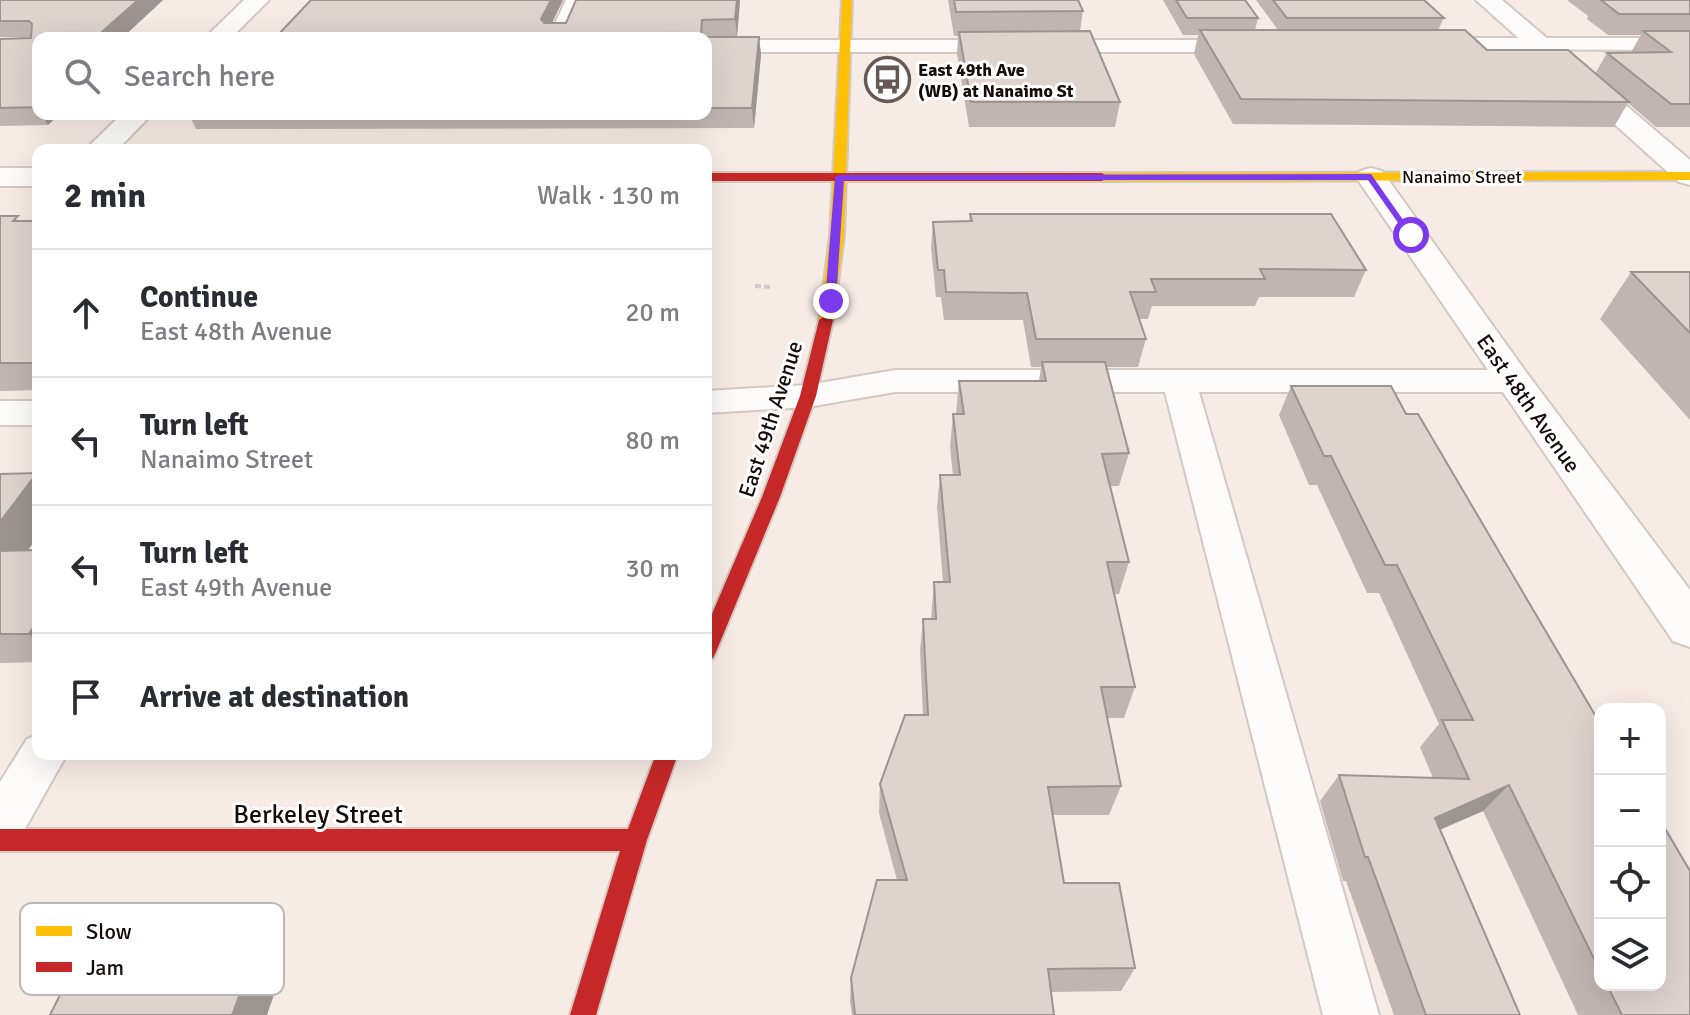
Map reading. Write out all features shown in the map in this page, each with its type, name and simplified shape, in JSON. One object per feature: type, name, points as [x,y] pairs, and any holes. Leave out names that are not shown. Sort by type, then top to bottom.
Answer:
[{"type":"street","points":[[223,32],[257,0]]},
{"type":"street","name":"East 49th Avenue","points":[[712,638],[771,497],[808,396],[831,301],[840,177],[847,0]]},
{"type":"street","points":[[1488,0],[1690,176]]},
{"type":"street","points":[[106,144],[132,120]]},
{"type":"street","name":"Nanaimo Street","points":[[712,177],[1690,176]]},
{"type":"street","points":[[0,177],[32,177]]},
{"type":"street","name":"East 48th Avenue","points":[[1371,177],[1512,381],[1690,627]]},
{"type":"street","points":[[583,1015],[635,840],[665,760]]},
{"type":"street","name":"Berkeley Street","points":[[0,840],[635,840]]},
{"type":"lane","points":[[562,32],[576,0]]},
{"type":"lane","points":[[1402,45],[1690,44]]},
{"type":"lane","points":[[712,46],[1275,46]]},
{"type":"lane","points":[[712,402],[808,396],[895,381],[1512,381]]},
{"type":"lane","points":[[1180,383],[1351,1015]]},
{"type":"lane","points":[[0,413],[32,413]]},
{"type":"lane","points":[[0,826],[40,760]]},
{"type":"path","points":[[755,286],[770,287]]},
{"type":"building","points":[[0,0],[138,0],[102,32],[32,32],[32,107],[0,108],[0,39],[31,38],[32,24],[29,21],[0,21]]},
{"type":"building","points":[[311,0],[551,0],[541,19],[544,23],[566,23],[576,0],[737,0],[735,19],[702,20],[701,32],[281,32]]},
{"type":"building","points":[[954,0],[1078,0],[1083,11],[956,12]]},
{"type":"building","points":[[1176,0],[1245,0],[1258,18],[1187,18]]},
{"type":"building","points":[[1273,0],[1424,0],[1444,18],[1287,18]]},
{"type":"building","points":[[1601,0],[1690,0],[1690,14],[1619,14]]},
{"type":"building","points":[[1200,30],[1465,30],[1487,50],[1568,50],[1629,102],[1241,99]]},
{"type":"building","points":[[1090,31],[1120,102],[971,102],[959,32]]},
{"type":"building","points":[[1643,31],[1690,31],[1690,104],[1671,104],[1607,53],[1671,52]]},
{"type":"building","points":[[712,37],[759,37],[752,108],[712,108]]},
{"type":"building","points":[[970,214],[1331,214],[1366,270],[1260,269],[1265,279],[1151,279],[1156,292],[1130,292],[1146,339],[1036,339],[1027,293],[946,292],[944,270],[938,270],[933,222],[972,221]]},
{"type":"building","points":[[0,216],[18,216],[13,221],[32,221],[32,363],[0,363]]},
{"type":"building","points":[[1631,272],[1690,272],[1690,333]]},
{"type":"building","points":[[1042,362],[1105,362],[1129,453],[1102,454],[1129,562],[1107,562],[1135,687],[1101,687],[1121,786],[1048,787],[1064,883],[1119,883],[1135,968],[1048,969],[1054,1015],[855,1015],[851,978],[877,880],[907,880],[880,784],[905,715],[928,715],[923,619],[936,619],[934,582],[950,582],[940,475],[960,475],[953,414],[964,414],[959,381],[1046,381]]},
{"type":"building","points":[[1291,386],[1391,386],[1406,414],[1418,414],[1594,713],[1594,959],[1509,785],[1435,818],[1520,1015],[1426,1015],[1368,857],[1365,857],[1339,775],[1469,779],[1442,720],[1473,720],[1397,565],[1385,565],[1331,456],[1324,456]]},
{"type":"building","points":[[32,473],[32,480],[0,522],[0,474]]},
{"type":"building","points":[[32,550],[32,629],[29,634],[0,634],[0,551]]},
{"type":"building","points":[[1666,830],[1690,871],[1690,1015],[1622,1015],[1610,991],[1666,991]]},
{"type":"building","points":[[60,995],[240,995],[232,1015],[50,1015]]},
{"type":"traffic: slow","points":[[826,320],[837,236],[847,0]]},
{"type":"traffic: slow","points":[[1102,177],[1690,176]]},
{"type":"traffic: jam","points":[[712,177],[1102,177]]},
{"type":"traffic: jam","points":[[712,638],[771,497],[808,396],[826,320]]},
{"type":"traffic: jam","points":[[583,1015],[635,840],[665,760]]},
{"type":"traffic: jam","points":[[0,840],[635,840]]},
{"type":"place","name":"East 49th Ave (WB) at Nanaimo St","points":[[887,80]]},
{"type":"route","points":[[831,301],[840,177],[1371,177],[1411,235]]}]
